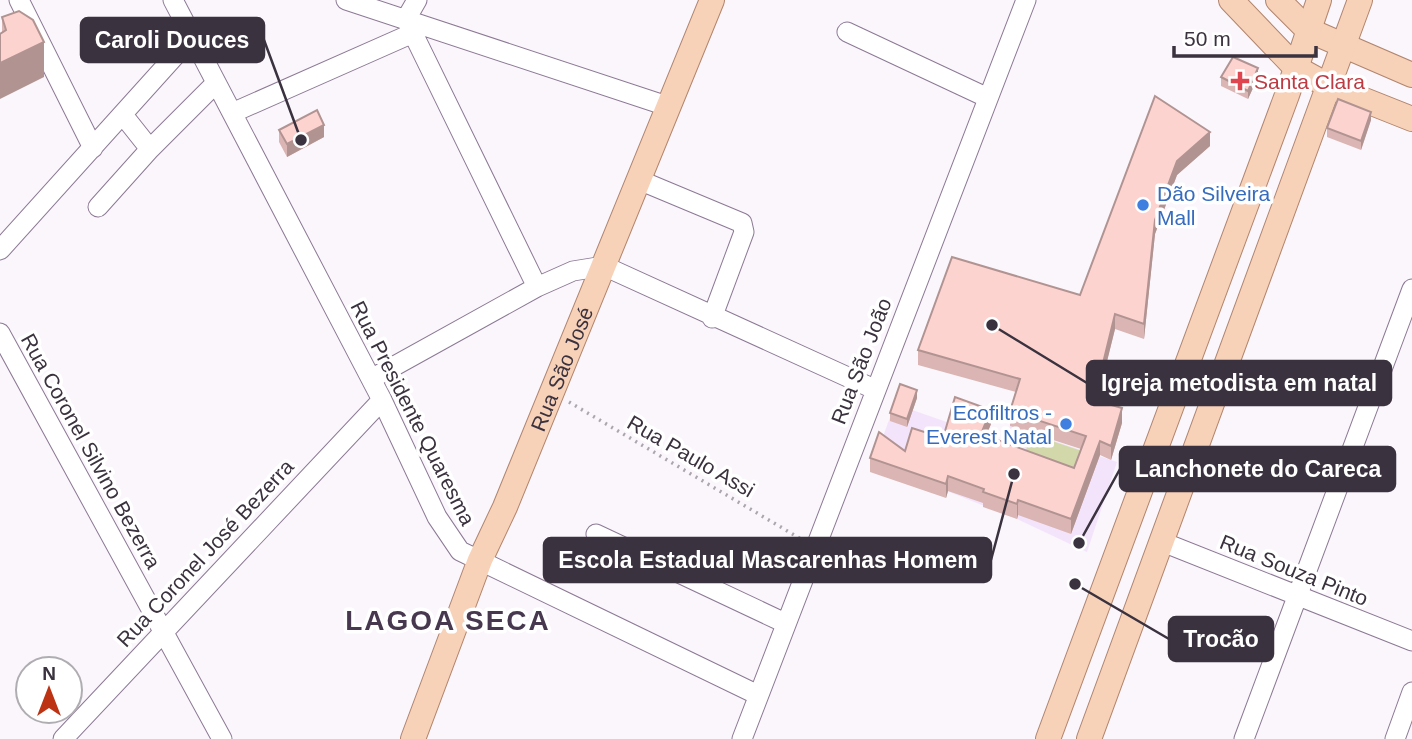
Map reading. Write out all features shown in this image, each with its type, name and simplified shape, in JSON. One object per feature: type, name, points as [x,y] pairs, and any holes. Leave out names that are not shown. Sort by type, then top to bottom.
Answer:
[{"type":"main road","name":"Rua São José","points":[[413,739],[480,560],[552,392],[712,0]]},
{"type":"main road","points":[[1231,0],[1296,68],[1329,86],[1412,120]]},
{"type":"main road","points":[[1278,0],[1308,30],[1412,75]]},
{"type":"main road","points":[[1048,739],[1319,0]]},
{"type":"main road","points":[[1089,739],[1360,0]]},
{"type":"street","points":[[19,0],[93,148]]},
{"type":"street","name":"Rua Presidente Quaresma","points":[[173,0],[382,400],[447,534],[460,551],[758,695]]},
{"type":"street","points":[[346,0],[410,26],[670,107]]},
{"type":"street","points":[[417,0],[410,26],[537,287]]},
{"type":"street","name":"Rua São João","points":[[742,739],[874,389],[1026,0]]},
{"type":"street","points":[[232,113],[410,26]]},
{"type":"street","points":[[847,32],[988,98]]},
{"type":"street","points":[[0,250],[192,37]]},
{"type":"street","points":[[98,207],[150,149],[216,83]]},
{"type":"street","points":[[123,115],[150,149]]},
{"type":"street","points":[[639,180],[742,223],[744,232],[712,318]]},
{"type":"street","points":[[371,379],[537,287],[573,271],[604,266],[712,318],[874,389]]},
{"type":"street","points":[[1244,739],[1412,289]]},
{"type":"street","name":"Rua Coronel Silvino Bezerra","points":[[0,333],[222,739]]},
{"type":"street","name":"Rua Coronel José Bezerra","points":[[63,739],[162,630],[382,400]]},
{"type":"street","points":[[596,534],[785,623]]},
{"type":"street","name":"Rua Souza Pinto","points":[[1160,541],[1412,641]]},
{"type":"street","points":[[1395,739],[1412,692]]},
{"type":"path","name":"Rua Paulo Assi","points":[[552,392],[814,547]]},
{"type":"shaded area","points":[[895,404],[1004,442],[1010,426],[1117,462],[1087,552],[1017,519],[932,485],[879,447]]},
{"type":"green space","points":[[1031,434],[1082,451],[1072,478],[1023,460]]},
{"type":"building","points":[[19,11],[33,20],[44,42],[0,63],[0,34],[6,30],[2,17]]},
{"type":"building","points":[[1233,57],[1258,68],[1248,91],[1221,77]]},
{"type":"building","points":[[1155,96],[1210,132],[1177,161],[1155,220],[1144,324],[1115,314],[1094,400],[1122,408],[1111,446],[1100,441],[1071,519],[1018,500],[1017,504],[948,476],[946,484],[870,458],[879,432],[905,451],[912,428],[943,438],[955,397],[991,410],[981,434],[1074,468],[1086,436],[1010,411],[1020,379],[918,350],[952,257],[1080,295]]},
{"type":"building","points":[[1338,99],[1371,112],[1361,141],[1327,128]]},
{"type":"building","points":[[317,110],[324,125],[287,144],[279,130]]},
{"type":"building","points":[[900,384],[917,390],[907,419],[890,413]]},
{"type":"place","name":"Santa Clara","points":[[1240,81]]},
{"type":"place","name":"Caroli Douces","points":[[301,140]]},
{"type":"place","name":"Dão Silveira Mall","points":[[1143,205]]},
{"type":"place","name":"Igreja metodista em natal","points":[[992,325]]},
{"type":"place","name":"Ecofiltros - Everest Natal","points":[[1066,424]]},
{"type":"place","name":"Escola Estadual Mascarenhas Homem","points":[[1014,474]]},
{"type":"place","name":"Lanchonete do Careca","points":[[1079,543]]},
{"type":"place","name":"Trocão","points":[[1075,584]]},
{"type":"district","name":"LAGOA SECA","points":[[448,620]]}]
